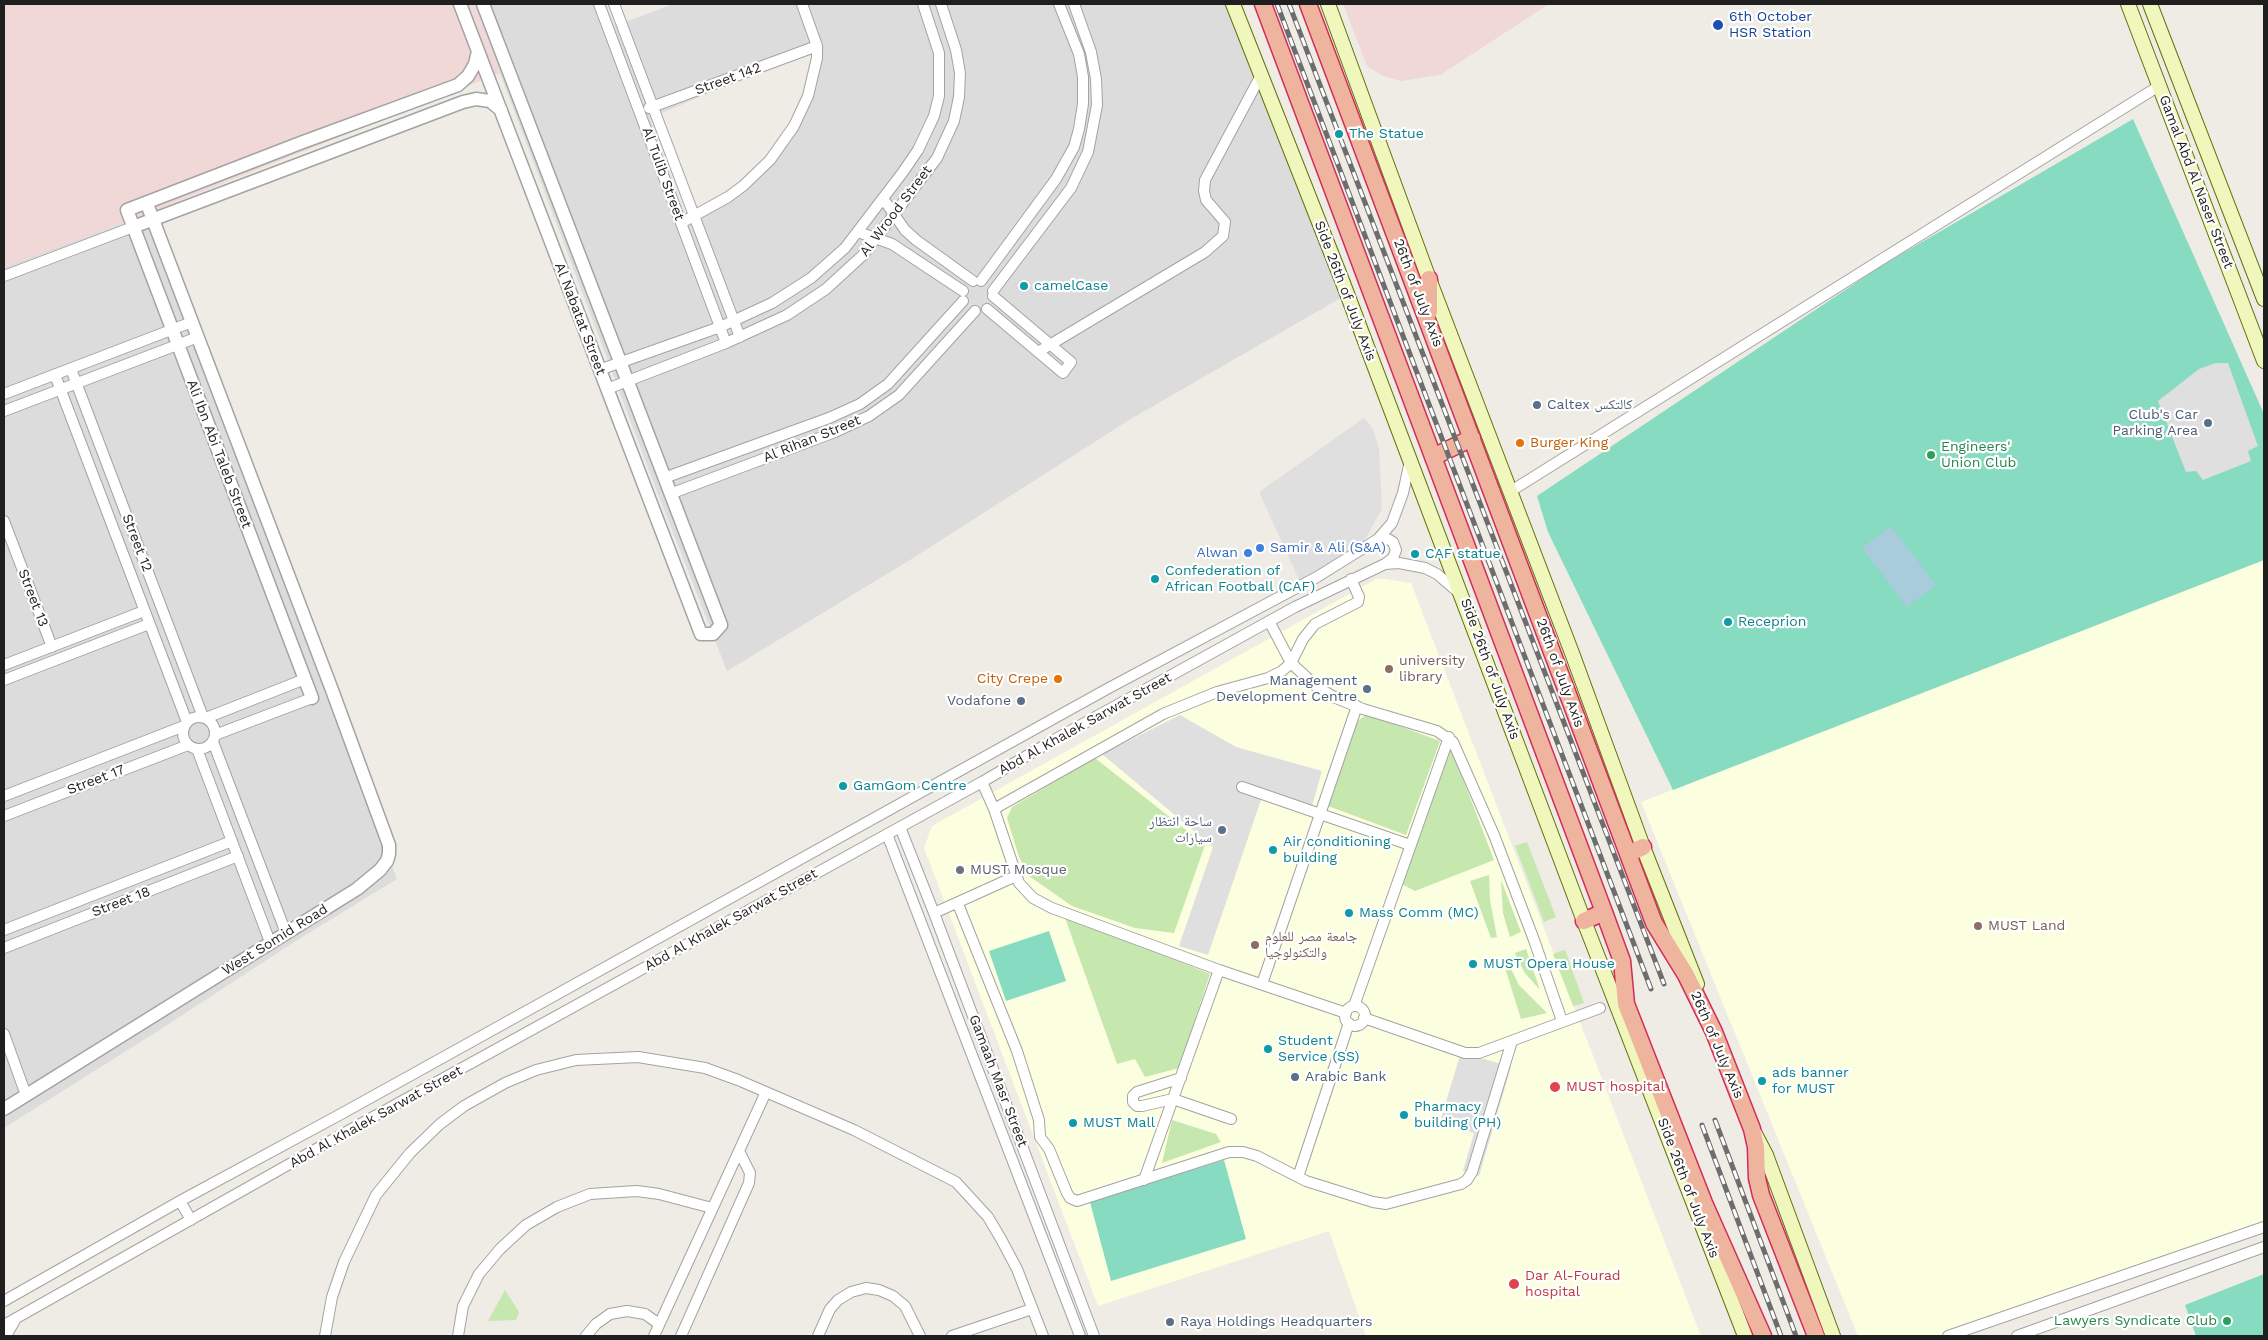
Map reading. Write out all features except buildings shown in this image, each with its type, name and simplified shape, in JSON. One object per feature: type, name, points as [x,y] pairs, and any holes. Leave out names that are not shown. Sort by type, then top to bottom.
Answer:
[{"type":"highway","points":[[1263,4],[1622,961],[1626,1004],[1672,1132],[1763,1336]]},
{"type":"highway","name":"26th of July Axis","points":[[1308,4],[1654,924],[1686,975],[1714,1032],[1752,1129],[1756,1147],[1757,1178],[1761,1195],[1816,1336]]},
{"type":"highway","points":[[1429,279],[1429,322]]},
{"type":"highway","points":[[1433,457],[1472,438]]},
{"type":"highway","points":[[1628,854],[1643,847]]},
{"type":"highway","points":[[1584,921],[1604,912]]},
{"type":"main road","name":"Side 26th of July Axis","points":[[1233,4],[1260,77],[1343,283],[1584,921],[1672,1132],[1745,1336]]},
{"type":"main road","points":[[1328,4],[1429,279],[1511,491],[1714,1032]]},
{"type":"main road","name":"Gamal Abd Al Naser Street","points":[[2128,4],[2264,361]]},
{"type":"main road","name":"Gamal Abd Al Naser Street","points":[[2150,4],[2264,298]]},
{"type":"main road","points":[[2203,198],[2208,190],[2220,188]]},
{"type":"main road","points":[[1752,1129],[1766,1155],[1833,1336]]},
{"type":"street","name":"Al Nabatat Street","points":[[460,4],[701,634],[713,634],[721,626],[483,4]]},
{"type":"street","points":[[681,223],[743,186],[770,160],[794,126],[808,96],[818,58],[802,4]]},
{"type":"street","name":"Al Wrood Street","points":[[599,370],[720,327],[772,303],[829,264],[858,232],[884,200],[918,150],[935,109],[940,74],[939,53],[923,4]]},
{"type":"street","points":[[963,296],[967,285],[977,281],[1056,179],[1074,147],[1083,104],[1083,77],[1078,54],[1060,4]]},
{"type":"street","points":[[987,308],[993,294],[1071,188],[1084,161],[1093,132],[1097,105],[1096,79],[1091,52],[1074,4]]},
{"type":"street","points":[[601,8],[617,5]]},
{"type":"street","name":"Al Tulib Street","points":[[617,5],[653,107],[740,337]]},
{"type":"street","name":"Al Tulib Street","points":[[601,8],[726,344]]},
{"type":"street","points":[[928,18],[943,8]]},
{"type":"street","name":"Al Wrood Street","points":[[607,389],[726,344],[787,315],[819,294],[845,273],[878,238],[937,158],[954,121],[959,97],[960,74],[956,50],[943,8]]},
{"type":"street","name":"Street 142","points":[[640,112],[816,46]]},
{"type":"street","points":[[147,204],[303,142],[458,85],[468,76],[475,64],[478,51]]},
{"type":"street","points":[[1038,352],[1205,252],[1222,236],[1226,226],[1224,219],[1209,205],[1205,196],[1204,186],[1260,77]]},
{"type":"street","points":[[1511,491],[2159,86]]},
{"type":"street","points":[[4,276],[463,102],[476,99],[490,101],[501,110]]},
{"type":"street","points":[[1079,129],[1093,132]]},
{"type":"street","points":[[884,200],[894,216],[916,240],[977,281],[988,284],[993,294],[1072,362],[1063,373],[987,308]]},
{"type":"street","name":"Ali Ibn Abi Taleb Street","points":[[312,698],[127,210],[147,204],[332,690]]},
{"type":"street","points":[[858,232],[878,238],[906,252],[963,296],[968,308],[975,311],[987,308]]},
{"type":"street","name":"Al Rihan Street","points":[[664,478],[829,418],[860,404],[888,384],[963,296]]},
{"type":"street","name":"Al Rihan Street","points":[[670,494],[860,422],[899,395],[975,311]]},
{"type":"street","points":[[4,394],[192,322]]},
{"type":"street","points":[[4,411],[198,337]]},
{"type":"street","name":"Street 12","points":[[70,369],[204,718]]},
{"type":"street","name":"Street 12","points":[[55,375],[185,724]]},
{"type":"street","points":[[829,418],[835,432]]},
{"type":"street","name":"Abd Al Khalek Sarwat Street","points":[[4,1301],[180,1201],[359,1104],[1107,689],[1317,577],[1378,539],[1392,523],[1398,509],[1410,460]]},
{"type":"street","name":"Street 13","points":[[4,521],[52,646]]},
{"type":"street","points":[[1378,539],[1386,538],[1393,542],[1396,550],[1392,558],[1385,564]]},
{"type":"street","name":"Abd Al Khalek Sarwat Street","points":[[4,1326],[364,1122],[982,782],[1270,621],[1351,580],[1385,564],[1399,563],[1425,568],[1437,574],[1462,595]]},
{"type":"street","points":[[994,809],[1163,714],[1217,692],[1268,678],[1291,663],[1303,638],[1315,624],[1358,602],[1359,597],[1351,580]]},
{"type":"street","points":[[4,665],[144,611]]},
{"type":"street","points":[[1270,621],[1291,663],[1317,687],[1336,698],[1357,706],[1437,731],[1449,737],[1456,748],[1494,835],[1534,940],[1562,1021]]},
{"type":"street","points":[[4,680],[149,624]]},
{"type":"street","points":[[204,718],[305,679]]},
{"type":"street","name":"West Somid Road","points":[[4,1109],[357,889],[380,870],[387,861],[389,845],[332,690]]},
{"type":"street","points":[[193,747],[208,747],[214,738],[312,698]]},
{"type":"street","points":[[1262,984],[1357,706]]},
{"type":"street","points":[[270,942],[238,856],[193,747],[183,738],[185,724],[194,717],[204,718],[212,723],[214,738],[286,933]]},
{"type":"street","name":"Street 17","points":[[4,796],[185,724]]},
{"type":"street","points":[[1298,1177],[1350,1014],[1449,737]]},
{"type":"street","name":"Street 17","points":[[4,816],[193,747]]},
{"type":"street","points":[[982,782],[994,809],[1016,876],[1027,894],[1052,908],[1219,970],[1350,1014],[1364,1011],[1364,1018],[1356,1025],[1350,1014]]},
{"type":"street","points":[[1242,787],[1410,845]]},
{"type":"street","name":"Gamaah Masr Street","points":[[900,827],[1094,1336]]},
{"type":"street","name":"Gamaah Masr Street","points":[[887,834],[1080,1336]]},
{"type":"street","name":"Street 18","points":[[4,930],[232,841]]},
{"type":"street","name":"Street 18","points":[[4,948],[238,856]]},
{"type":"street","points":[[934,913],[958,904],[1016,876]]},
{"type":"street","points":[[958,904],[1017,1051],[1039,1120],[1040,1137],[1049,1149],[1070,1198],[1082,1202],[1229,1152],[1243,1152],[1257,1156],[1298,1177],[1373,1202],[1386,1204],[1460,1184],[1467,1180],[1476,1161],[1512,1041]]},
{"type":"street","points":[[1144,1180],[1219,970]]},
{"type":"street","points":[[1364,1018],[1466,1053],[1479,1053],[1600,1008]]},
{"type":"street","points":[[4,1034],[26,1095]]},
{"type":"street","points":[[325,1336],[332,1297],[344,1262],[376,1195],[410,1153],[440,1124],[464,1106],[488,1092],[536,1070],[576,1060],[638,1057],[705,1068],[854,1130],[956,1182],[988,1217],[1001,1239],[1017,1269],[1043,1336]]},
{"type":"street","points":[[1180,1078],[1137,1092],[1133,1102],[1137,1106],[1142,1106],[1173,1099],[1231,1119]]},
{"type":"street","points":[[654,1336],[712,1208],[740,1153],[766,1092]]},
{"type":"street","points":[[681,1336],[749,1183],[750,1172],[740,1153]]},
{"type":"street","points":[[458,1336],[463,1306],[479,1274],[500,1249],[526,1226],[557,1207],[590,1194],[637,1191],[659,1194],[712,1208]]},
{"type":"street","points":[[180,1201],[191,1220]]},
{"type":"street","points":[[1948,1336],[2264,1227]]},
{"type":"street","points":[[2017,1336],[2264,1247]]},
{"type":"street","points":[[818,1336],[826,1317],[838,1300],[851,1292],[866,1288],[879,1290],[893,1296],[905,1306],[920,1336]]},
{"type":"street","points":[[952,1336],[1032,1309]]},
{"type":"street","points":[[586,1336],[596,1324],[610,1314],[627,1311],[644,1314],[659,1324]]},
{"type":"street","points":[[6,1336],[16,1318]]},
{"type":"shaded area","points":[[4,4],[474,4],[500,73],[146,214],[4,267]]},
{"type":"shaded area","points":[[474,4],[606,4],[615,26],[673,4],[1238,4],[1351,292],[1129,420],[910,560],[727,671],[656,489]],"holes":[[[812,49],[813,62],[807,84],[789,128],[763,161],[730,191],[686,217],[650,118]]]},
{"type":"shaded area","points":[[1343,4],[1549,4],[1440,75],[1401,81],[1381,75],[1367,66]]},
{"type":"shaded area","points":[[146,214],[397,879],[291,944],[4,1128],[4,267]]},
{"type":"shaded area","name":"Club's Car Parking Area","points":[[2216,363],[2228,363],[2258,446],[2248,451],[2251,461],[2203,480],[2196,471],[2186,472],[2158,401],[2199,369]]},
{"type":"shaded area","points":[[1364,418],[1372,427],[1379,448],[1382,509],[1364,541],[1356,550],[1300,582],[1259,492]]},
{"type":"shaded area","name":"MUST Land","points":[[2264,560],[2264,1222],[1965,1336],[1858,1336],[1641,802]]},
{"type":"shaded area","name":"جامعة مصر للعلوم والتكنولوجيا","points":[[1378,578],[1411,583],[1701,1336],[1366,1336],[1329,1231],[1098,1306],[924,848],[932,826]]},
{"type":"shaded area","name":"ساحة انتظار سيارات","points":[[1180,715],[1236,747],[1322,771],[1310,813],[1262,797],[1208,955],[1179,946],[1213,847],[1102,754]]},
{"type":"shaded area","points":[[1461,1052],[1511,1067],[1479,1176],[1463,1171],[1474,1133],[1440,1122]]},
{"type":"green space","name":"Engineers' Union Club","points":[[2133,119],[2264,414],[2264,560],[1673,790],[1548,532],[1537,496],[1881,266]]},
{"type":"green space","points":[[1367,714],[1440,741],[1406,835],[1328,806],[1355,723]]},
{"type":"green space","points":[[1447,748],[1451,748],[1494,860],[1415,891],[1400,883]]},
{"type":"green space","points":[[1095,758],[1205,845],[1174,933],[1135,928],[1072,906],[1029,876],[1019,857],[1007,818],[1012,807]]},
{"type":"green space","points":[[1527,842],[1556,917],[1544,922],[1515,846]]},
{"type":"green space","points":[[1489,875],[1490,900],[1497,937],[1491,938],[1470,881]]},
{"type":"green space","points":[[1501,880],[1521,932],[1510,937],[1503,913]]},
{"type":"green space","points":[[1064,915],[1210,974],[1179,1068],[1145,1077],[1135,1059],[1117,1064]]},
{"type":"green space","points":[[1049,931],[1066,981],[1006,1001],[989,951]]},
{"type":"green space","points":[[1526,949],[1540,990],[1525,973],[1516,957],[1515,953]]},
{"type":"green space","points":[[1565,950],[1584,1003],[1573,1006],[1553,954]]},
{"type":"green space","points":[[1506,959],[1519,985],[1547,1013],[1521,1019],[1505,968],[1500,962]]},
{"type":"green space","points":[[1172,1120],[1216,1134],[1221,1142],[1162,1163]]},
{"type":"green space","points":[[1224,1160],[1246,1239],[1111,1281],[1090,1202]]},
{"type":"green space","name":"Lawyers Syndicate Club","points":[[2264,1274],[2264,1336],[2196,1336],[2185,1305]]},
{"type":"green space","points":[[505,1290],[519,1312],[516,1320],[488,1321]]},
{"type":"water","points":[[1891,526],[1936,585],[1907,607],[1862,548]]},
{"type":"railway","points":[[1277,4],[1651,989]]},
{"type":"railway","points":[[1289,4],[1664,984]]},
{"type":"railway","points":[[1715,1120],[1796,1336]]},
{"type":"railway","points":[[1702,1125],[1781,1336]]},
{"type":"place","name":"6th October HSR Station","points":[[1718,25]]},
{"type":"place","name":"The Statue","points":[[1339,134]]},
{"type":"place","name":"camelCase","points":[[1024,286]]},
{"type":"place","name":"Caltex كالتكس","points":[[1537,405]]},
{"type":"place","name":"Club's Car Parking Area","points":[[2208,423]]},
{"type":"place","name":"Burger King","points":[[1520,443]]},
{"type":"place","name":"Engineers' Union Club","points":[[1931,455]]},
{"type":"place","name":"Samir & Ali (S&A)","points":[[1260,548]]},
{"type":"place","name":"Alwan","points":[[1248,553]]},
{"type":"place","name":"CAF statue","points":[[1415,554]]},
{"type":"place","name":"Confederation of African Football (CAF)","points":[[1155,579]]},
{"type":"place","name":"Receprion","points":[[1728,622]]},
{"type":"place","name":"university library","points":[[1389,669]]},
{"type":"place","name":"City Crepe","points":[[1058,679]]},
{"type":"place","name":"Management Development Centre","points":[[1367,689]]},
{"type":"place","name":"Vodafone","points":[[1021,701]]},
{"type":"place","name":"GamGom Centre","points":[[843,786]]},
{"type":"place","name":"ساحة انتظار سيارات","points":[[1222,830]]},
{"type":"place","name":"Air conditioning building","points":[[1273,850]]},
{"type":"place","name":"MUST Mosque","points":[[960,870]]},
{"type":"place","name":"Mass Comm (MC)","points":[[1349,913]]},
{"type":"place","name":"MUST Land","points":[[1978,926]]},
{"type":"place","name":"جامعة مصر للعلوم والتكنولوجيا","points":[[1255,945]]},
{"type":"place","name":"MUST Opera House","points":[[1473,964]]},
{"type":"place","name":"Student Service (SS)","points":[[1268,1049]]},
{"type":"place","name":"Arabic Bank","points":[[1295,1077]]},
{"type":"place","name":"ads banner for MUST","points":[[1762,1081]]},
{"type":"place","name":"MUST hospital","points":[[1555,1087]]},
{"type":"place","name":"Pharmacy building (PH)","points":[[1404,1115]]},
{"type":"place","name":"MUST Mall","points":[[1073,1123]]},
{"type":"place","name":"Dar Al-Fourad hospital","points":[[1514,1284]]},
{"type":"place","name":"Lawyers Syndicate Club","points":[[2227,1321]]},
{"type":"place","name":"Raya Holdings Headquarters","points":[[1170,1322]]}]
